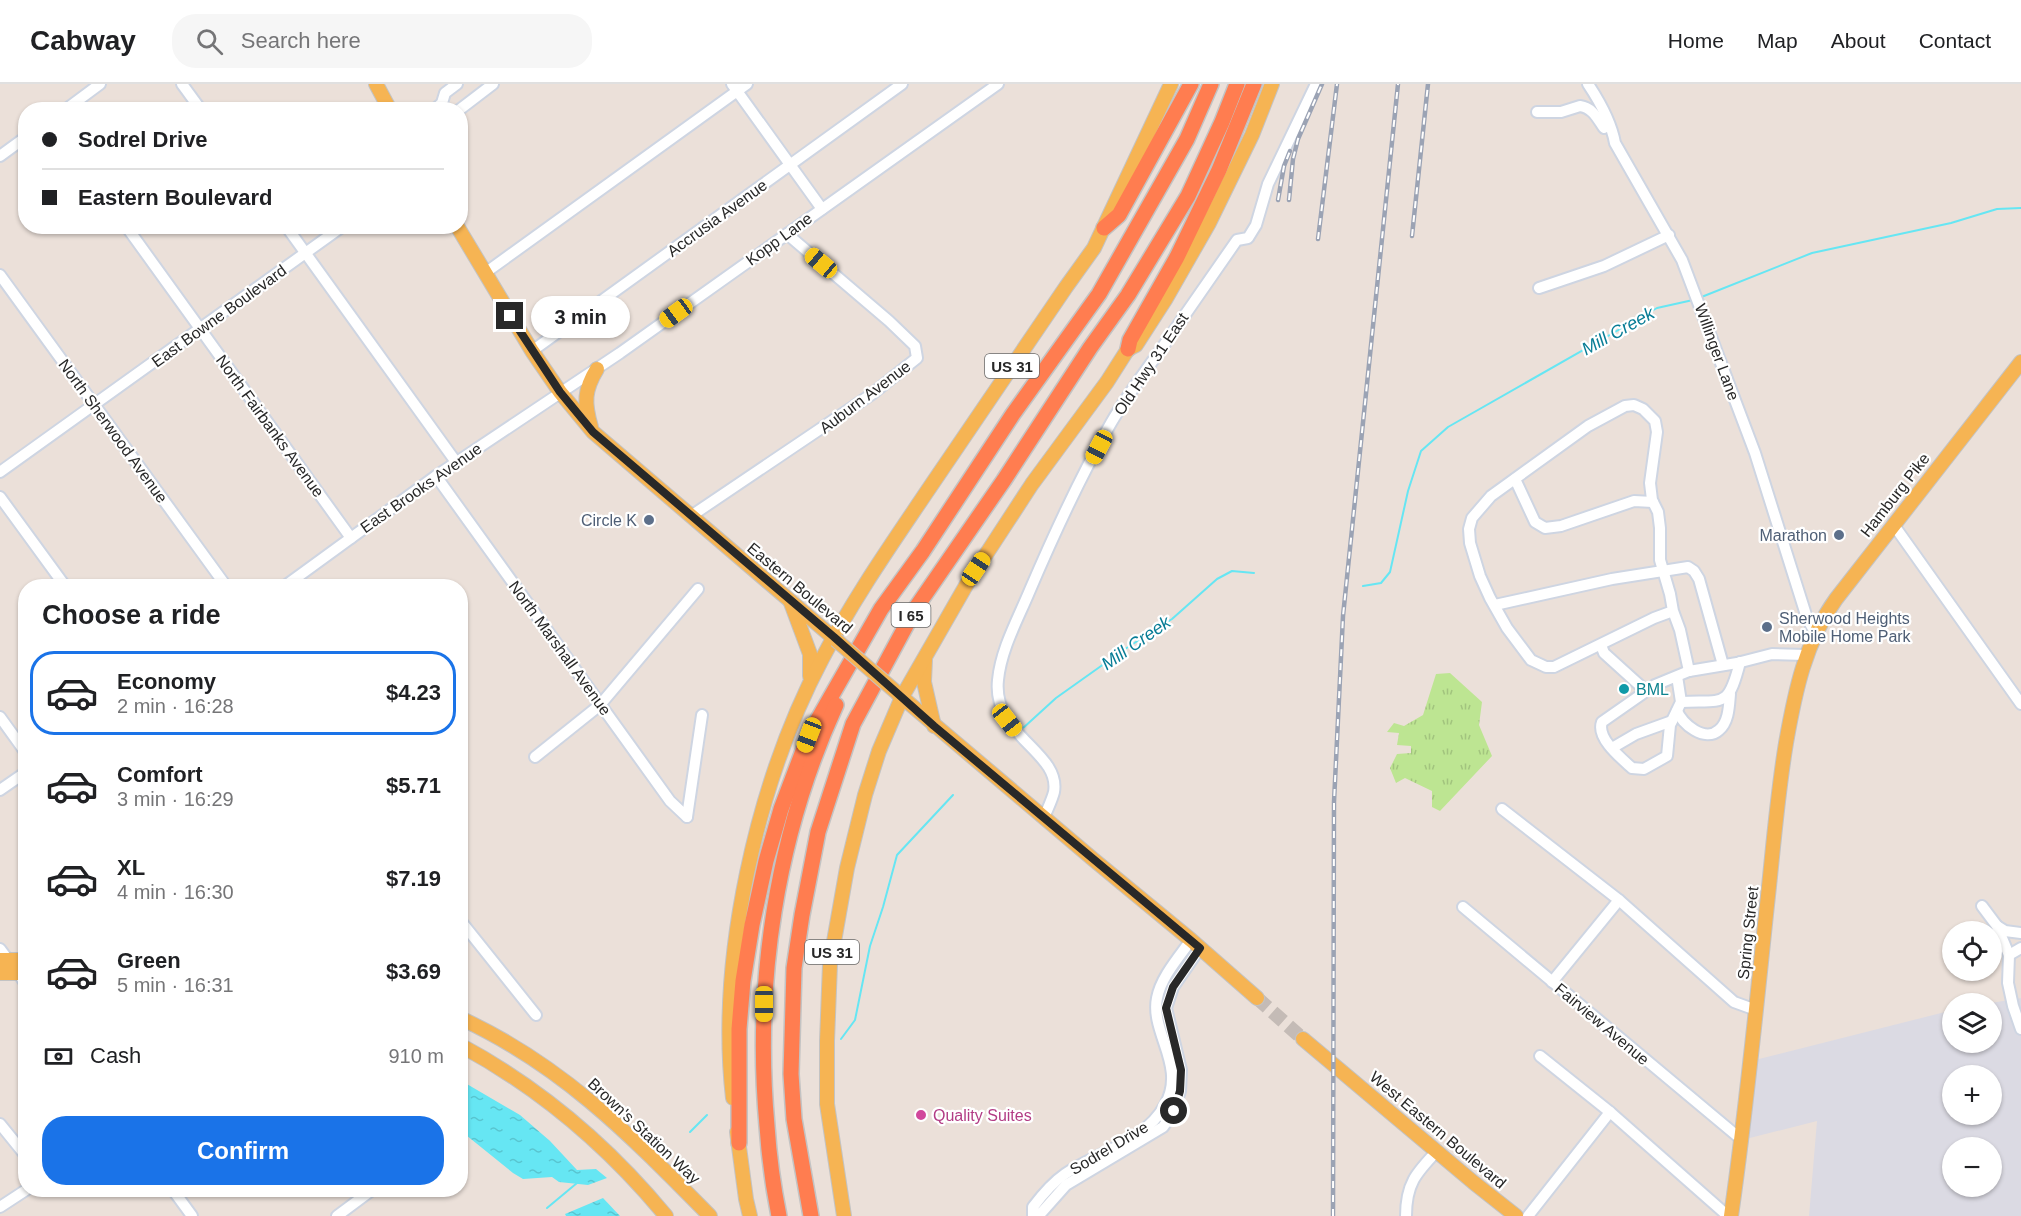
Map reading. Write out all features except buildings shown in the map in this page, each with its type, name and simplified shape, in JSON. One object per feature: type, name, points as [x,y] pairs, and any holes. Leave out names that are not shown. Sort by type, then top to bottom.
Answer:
[{"type":"highway","points":[[1104,228],[1119,215],[1191,84]]},
{"type":"highway","name":"I 65","points":[[779,1216],[763,1086],[764,1004],[769,944],[779,878],[797,808],[820,740],[880,609],[923,551],[1013,414],[1099,294],[1187,139],[1211,84]]},
{"type":"highway","name":"I 65","points":[[811,1216],[794,1119],[791,1074],[794,968],[818,832],[853,724],[915,609],[1128,295],[1188,196],[1237,84]]},
{"type":"highway","points":[[1128,349],[1130,340],[1177,257],[1210,189],[1254,84]]},
{"type":"highway","points":[[739,1143],[739,1029],[743,981],[766,861],[781,809],[809,735],[880,609]]},
{"type":"main road","points":[[376,84],[386,102]]},
{"type":"main road","name":"US 31","points":[[750,1216],[731,1081],[730,1028],[733,969],[740,910],[751,852],[771,781],[791,726],[810,685],[867,579],[1094,248],[1171,84]]},
{"type":"main road","name":"US 31","points":[[844,1216],[827,1104],[830,964],[847,868],[865,795],[898,694],[926,654],[968,582],[1032,484],[1107,382],[1128,349],[1136,345],[1165,300],[1209,223],[1251,135],[1272,84]]},
{"type":"main road","name":"Eastern Boulevard","points":[[462,234],[532,351],[560,392],[593,432],[934,726],[1196,944],[1257,998]]},
{"type":"main road","name":"Hamburg Pike","points":[[1806,655],[1834,602],[2021,362]]},
{"type":"main road","points":[[593,432],[585,398],[589,381],[597,369]]},
{"type":"main road","points":[[790,601],[810,654],[810,685]]},
{"type":"main road","points":[[926,654],[924,682],[934,726]]},
{"type":"main road","name":"Spring Street","points":[[1729,1216],[1742,1140],[1778,797],[1792,708],[1806,655]]},
{"type":"main road","points":[[2,957],[18,959]]},
{"type":"main road","points":[[0,973],[18,973]]},
{"type":"main road","name":"Brown's Station Way","points":[[468,1022],[515,1046],[586,1097],[710,1216]]},
{"type":"main road","name":"West Eastern Boulevard","points":[[1303,1039],[1516,1216]]},
{"type":"main road","points":[[468,1050],[502,1069],[553,1104],[610,1155],[666,1216]]},
{"type":"street","points":[[75,102],[100,84]]},
{"type":"street","points":[[182,84],[195,102]]},
{"type":"street","points":[[442,102],[445,93],[457,84]]},
{"type":"street","points":[[468,103],[493,84]]},
{"type":"street","points":[[485,273],[734,88],[747,84]]},
{"type":"street","name":"Accrusia Avenue","points":[[532,351],[902,84]]},
{"type":"street","name":"Kopp Lane","points":[[560,392],[597,369],[998,84]]},
{"type":"street","name":"Old Hwy 31 East","points":[[1044,818],[1054,792],[1050,767],[1022,740],[1003,712],[998,683],[1000,663],[1068,506],[1111,424],[1130,393],[1237,240],[1248,238],[1256,225],[1268,183],[1316,84]]},
{"type":"street","name":"Willinger Lane","points":[[1588,84],[1602,105],[1615,143],[1682,260],[1755,453],[1808,618],[1816,634]]},
{"type":"street","points":[[734,88],[822,209]]},
{"type":"street","points":[[1537,112],[1550,113],[1584,107],[1597,115],[1615,143]]},
{"type":"street","points":[[0,156],[18,143]]},
{"type":"street","name":"North Fairbanks Avenue","points":[[132,234],[351,538]]},
{"type":"street","points":[[291,234],[456,462]]},
{"type":"street","name":"East Bowne Boulevard","points":[[0,472],[332,234]]},
{"type":"street","name":"Auburn Avenue","points":[[691,516],[864,400],[917,358],[915,346],[889,321],[787,234]]},
{"type":"street","points":[[1539,288],[1604,266],[1669,235]]},
{"type":"street","name":"North Sherwood Avenue","points":[[0,275],[221,579]]},
{"type":"street","name":"East Brooks Avenue","points":[[295,579],[436,476],[560,392]]},
{"type":"street","points":[[1673,611],[1554,667],[1546,667],[1531,660],[1507,628],[1480,576],[1470,543],[1469,529],[1472,518],[1491,496],[1588,426],[1616,409],[1634,405],[1643,409],[1655,421],[1658,432],[1650,483],[1653,502],[1658,512],[1662,570],[1680,630],[1689,671]]},
{"type":"street","name":"North Marshall Avenue","points":[[436,476],[670,801],[687,817],[702,715]]},
{"type":"street","points":[[1515,479],[1535,522],[1545,528],[1634,501],[1653,502]]},
{"type":"street","points":[[0,497],[60,579]]},
{"type":"street","points":[[1893,524],[2021,704]]},
{"type":"street","points":[[1495,605],[1582,584],[1688,567],[1699,579],[1723,665]]},
{"type":"street","points":[[535,757],[600,705],[698,588]]},
{"type":"street","points":[[1602,645],[1605,653],[1646,691]]},
{"type":"street","points":[[1677,676],[1677,711],[1667,756],[1644,769],[1632,768],[1602,737],[1600,728],[1602,722],[1654,685],[1689,671],[1772,654],[1806,655]]},
{"type":"street","points":[[1677,711],[1688,727],[1699,733],[1719,731],[1724,723],[1740,662]]},
{"type":"street","points":[[1612,748],[1677,711],[1713,702],[1730,694]]},
{"type":"street","points":[[0,717],[18,742]]},
{"type":"street","points":[[0,790],[18,778]]},
{"type":"street","points":[[1503,808],[1619,900],[1734,1002],[1756,1010]]},
{"type":"street","points":[[1552,982],[1619,900]]},
{"type":"street","points":[[1982,906],[1993,921]]},
{"type":"street","name":"Fairview Avenue","points":[[1463,907],[1742,1140]]},
{"type":"street","points":[[2002,928],[2021,933]]},
{"type":"street","points":[[468,930],[536,1015]]},
{"type":"street","points":[[2002,938],[2009,955],[2008,983],[2021,1029]]},
{"type":"street","name":"Sodrel Drive","points":[[1034,1216],[1042,1212],[1066,1185],[1163,1127],[1174,1111],[1180,1091],[1181,1070],[1166,1008],[1173,987],[1196,944]]},
{"type":"street","points":[[2009,955],[2021,948]]},
{"type":"street","points":[[2,957],[18,970]]},
{"type":"street","points":[[1540,1056],[1610,1112],[1729,1216]]},
{"type":"street","points":[[1528,1216],[1610,1112]]},
{"type":"street","points":[[0,1124],[18,1146]]},
{"type":"street","points":[[1406,1216],[1407,1194],[1416,1172],[1437,1150]]},
{"type":"street","points":[[0,1207],[18,1195]]},
{"type":"street","points":[[177,1197],[187,1214]]},
{"type":"street","points":[[337,1216],[363,1197]]},
{"type":"shaded area","points":[[2021,998],[2021,1216],[1809,1216],[1817,1121],[1742,1140],[1751,1061],[1942,1013],[1942,1053],[2002,1053],[2002,1001]]},
{"type":"green space","points":[[1450,673],[1482,702],[1479,725],[1492,756],[1440,811],[1432,807],[1432,791],[1405,778],[1396,783],[1390,768],[1397,754],[1411,753],[1411,746],[1397,745],[1399,733],[1387,732],[1394,723],[1404,726],[1423,715],[1436,674]]},
{"type":"water","points":[[468,1085],[520,1115],[550,1141],[577,1170],[596,1169],[607,1178],[588,1185],[559,1182],[552,1177],[523,1179],[468,1137]]},
{"type":"water","points":[[603,1198],[620,1216],[566,1216],[565,1214]]},
{"type":"waterway","name":"Mill Creek","points":[[1699,298],[1812,253],[1951,223],[1997,209],[2021,208]]},
{"type":"waterway","name":"Mill Creek","points":[[1363,586],[1381,583],[1390,572],[1408,491],[1421,451],[1448,427],[1657,308],[1693,300]]},
{"type":"waterway","name":"Mill Creek","points":[[1022,729],[1056,698],[1172,619],[1217,579],[1232,571],[1254,573]]},
{"type":"waterway","name":"Mill Creek","points":[[841,1039],[855,1020],[870,946],[897,855],[953,795]]},
{"type":"waterway","name":"Mill Creek","points":[[690,1132],[707,1115]]},
{"type":"waterway","name":"Mill Creek","points":[[547,1208],[577,1183]]},
{"type":"tunnel","points":[[1257,998],[1303,1039]]},
{"type":"railway","points":[[1289,200],[1293,159],[1298,139],[1322,84]]},
{"type":"railway","points":[[1318,239],[1337,84]]},
{"type":"railway","points":[[1333,1216],[1334,802],[1343,616],[1398,84]]},
{"type":"railway","points":[[1412,236],[1428,84]]},
{"type":"railway","points":[[1278,200],[1284,166],[1290,151]]},
{"type":"place","name":"Circle K","points":[[649,520]]},
{"type":"place","name":"Marathon","points":[[1839,535]]},
{"type":"place","name":"Sherwood Heights Mobile Home Park","points":[[1767,627]]},
{"type":"place","name":"BML","points":[[1624,689]]},
{"type":"place","name":"Quality Suites","points":[[921,1115]]},
{"type":"route","points":[[510,316],[560,392],[593,432],[834,637],[934,726],[1200,948],[1173,987],[1166,1008],[1181,1070],[1180,1091],[1174,1111]]}]
